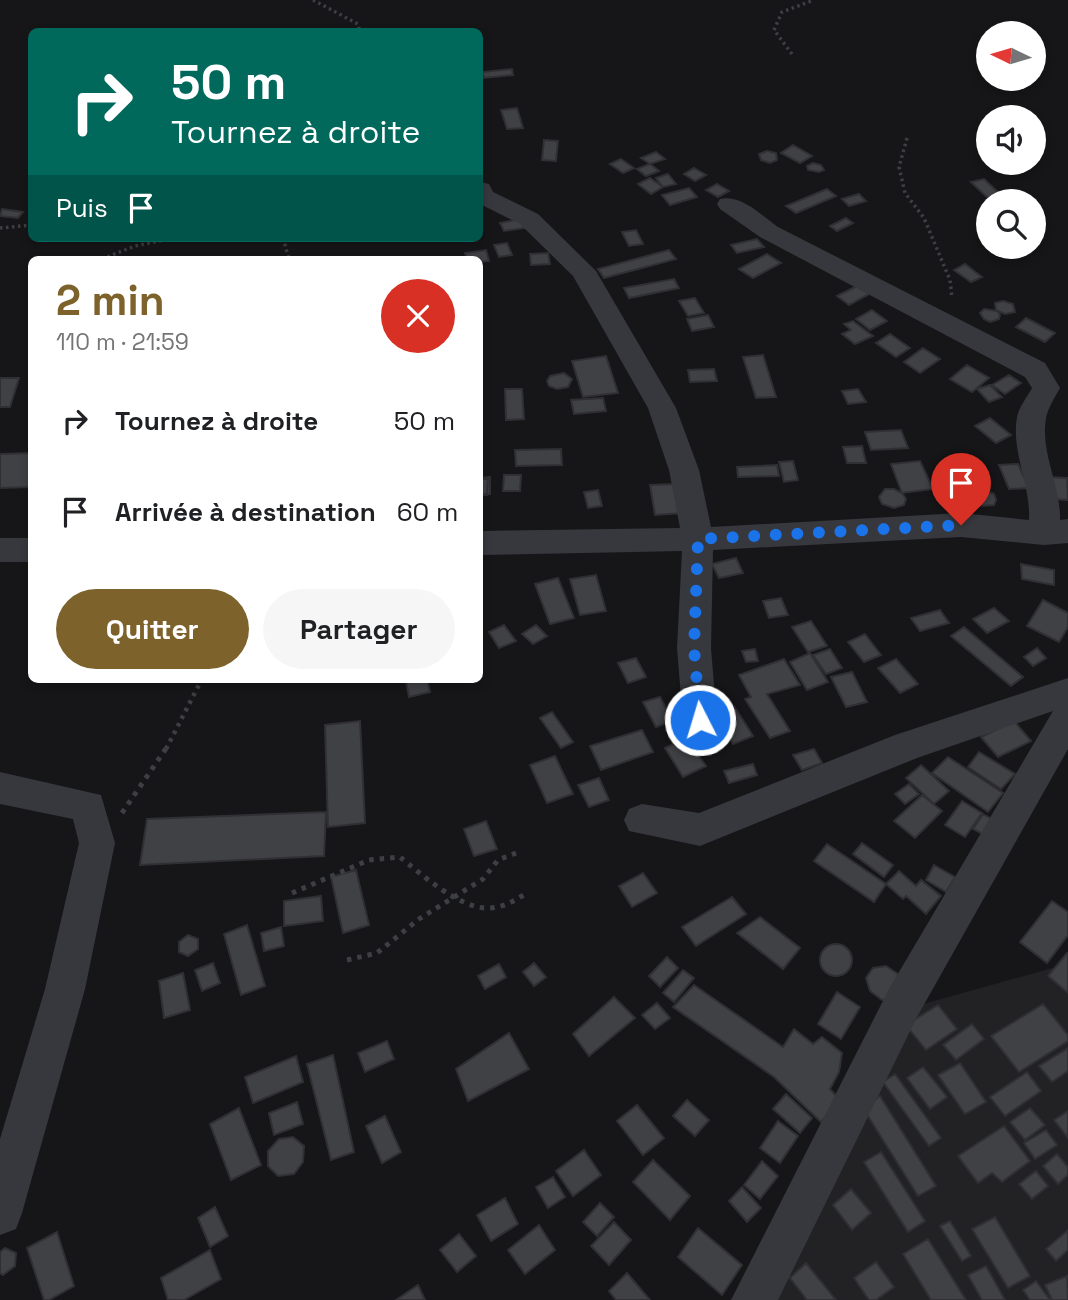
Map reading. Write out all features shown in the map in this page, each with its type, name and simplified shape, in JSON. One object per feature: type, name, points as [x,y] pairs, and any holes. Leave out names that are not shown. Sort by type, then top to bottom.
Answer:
[{"type":"street","points":[[483,196],[529,219],[583,271],[662,408],[684,470],[698,539],[694,648],[700,720]]},
{"type":"street","points":[[483,542],[698,539],[961,525],[1056,532],[1045,506],[1030,446],[1032,415],[1046,388],[1035,370],[769,232],[729,204]]},
{"type":"street","points":[[0,550],[28,550]]},
{"type":"street","points":[[642,820],[700,830],[907,746],[1068,692]]},
{"type":"street","points":[[754,1300],[903,1003],[1068,717]]},
{"type":"street","points":[[0,788],[88,806],[97,844],[65,989],[0,1213]]},
{"type":"path","points":[[313,0],[358,24],[359,28]]},
{"type":"path","points":[[792,54],[774,30],[782,12],[814,0]]},
{"type":"path","points":[[907,138],[899,167],[905,193],[924,218],[950,280],[953,296],[947,324]]},
{"type":"path","points":[[0,228],[28,225]]},
{"type":"path","points":[[110,256],[154,242]]},
{"type":"path","points":[[97,844],[132,802],[172,740],[200,683]]},
{"type":"path","points":[[348,960],[377,953],[419,919],[483,879],[498,860],[516,853]]},
{"type":"path","points":[[292,893],[369,860],[400,857],[423,877],[480,908],[510,904],[528,892]]},
{"type":"shaded area","points":[[1056,967],[1068,981],[1068,1300],[773,1300],[909,1008]]},
{"type":"building","points":[[512,69],[513,75],[484,78],[483,72]]},
{"type":"building","points":[[517,108],[523,128],[507,129],[501,110]]},
{"type":"building","points":[[544,140],[558,141],[556,161],[542,160]]},
{"type":"building","points":[[793,145],[812,156],[800,163],[781,153]]},
{"type":"building","points":[[767,151],[776,153],[777,160],[770,163],[761,160],[759,154]]},
{"type":"building","points":[[656,152],[665,159],[650,164],[641,158]]},
{"type":"building","points":[[621,159],[634,168],[623,173],[610,164]]},
{"type":"building","points":[[813,163],[821,165],[824,170],[808,170],[807,166]]},
{"type":"building","points":[[650,164],[659,171],[646,176],[637,169]]},
{"type":"building","points":[[694,168],[706,175],[695,181],[684,174]]},
{"type":"building","points":[[668,174],[676,184],[663,187],[656,178]]},
{"type":"building","points":[[650,178],[663,187],[651,194],[638,184]]},
{"type":"building","points":[[984,179],[995,189],[978,189],[971,182]]},
{"type":"building","points":[[717,184],[729,191],[718,197],[706,190]]},
{"type":"building","points":[[689,188],[697,197],[670,205],[662,195]]},
{"type":"building","points":[[827,189],[836,196],[796,213],[786,206]]},
{"type":"building","points":[[859,194],[866,201],[849,206],[842,199]]},
{"type":"building","points":[[2,209],[23,212],[18,218],[0,216]]},
{"type":"building","points":[[846,218],[853,223],[837,231],[830,226]]},
{"type":"building","points":[[520,219],[524,228],[504,231],[500,223]]},
{"type":"building","points":[[636,230],[643,244],[629,246],[622,232]]},
{"type":"building","points":[[757,239],[764,247],[737,253],[731,245]]},
{"type":"building","points":[[507,243],[512,255],[499,257],[494,245]]},
{"type":"building","points":[[486,250],[489,261],[483,262],[483,256],[466,256],[465,253]]},
{"type":"building","points":[[669,250],[676,259],[604,278],[598,269]]},
{"type":"building","points":[[548,253],[550,264],[531,265],[530,254]]},
{"type":"building","points":[[767,254],[781,263],[753,278],[739,269]]},
{"type":"building","points":[[965,264],[982,277],[971,282],[954,270]]},
{"type":"building","points":[[674,279],[679,288],[629,298],[624,288]]},
{"type":"building","points":[[861,284],[873,292],[849,305],[837,296]]},
{"type":"building","points":[[695,298],[704,313],[688,316],[679,301]]},
{"type":"building","points":[[1003,301],[1013,304],[1015,312],[1005,314],[996,310],[995,303]]},
{"type":"building","points":[[984,309],[997,311],[999,319],[990,322],[984,319],[980,313]]},
{"type":"building","points":[[872,310],[887,321],[870,330],[856,319]]},
{"type":"building","points":[[708,315],[714,327],[692,331],[687,319]]},
{"type":"building","points":[[1026,318],[1055,333],[1045,342],[1016,327]]},
{"type":"building","points":[[853,321],[873,336],[855,344],[842,334],[851,330],[844,324]]},
{"type":"building","points":[[890,334],[910,348],[896,357],[876,343]]},
{"type":"building","points":[[923,348],[940,359],[920,373],[904,362]]},
{"type":"building","points":[[763,355],[776,397],[756,398],[743,357]]},
{"type":"building","points":[[606,356],[618,393],[583,397],[572,361]]},
{"type":"building","points":[[967,365],[989,378],[972,392],[950,379]]},
{"type":"building","points":[[714,369],[717,381],[690,382],[688,370]]},
{"type":"building","points":[[564,373],[572,379],[568,387],[557,389],[549,386],[547,381],[550,376]]},
{"type":"building","points":[[1009,375],[1021,383],[1005,394],[992,385]]},
{"type":"building","points":[[0,378],[19,378],[10,407],[0,407]]},
{"type":"building","points":[[990,385],[1002,397],[989,402],[977,389]]},
{"type":"building","points":[[505,389],[522,389],[524,419],[506,420]]},
{"type":"building","points":[[858,389],[866,402],[848,404],[842,391]]},
{"type":"building","points":[[603,398],[606,411],[574,414],[571,400]]},
{"type":"building","points":[[990,418],[1011,435],[996,443],[975,426]]},
{"type":"building","points":[[901,430],[908,448],[871,450],[865,432]]},
{"type":"building","points":[[862,446],[866,463],[847,463],[843,447]]},
{"type":"building","points":[[561,449],[562,465],[516,466],[515,450]]},
{"type":"building","points":[[28,453],[28,487],[0,488],[0,454]]},
{"type":"building","points":[[793,461],[798,480],[784,482],[779,462]]},
{"type":"building","points":[[920,461],[933,489],[902,493],[891,464]]},
{"type":"building","points":[[1018,464],[1029,488],[1009,489],[999,465]]},
{"type":"building","points":[[777,465],[779,476],[738,477],[737,467]]},
{"type":"building","points":[[504,475],[521,475],[520,491],[503,491]]},
{"type":"building","points":[[490,477],[490,494],[483,495],[483,478]]},
{"type":"building","points":[[1046,477],[1067,478],[1068,500],[1051,499]]},
{"type":"building","points":[[483,479],[488,479],[487,495],[483,494]]},
{"type":"building","points":[[677,484],[683,513],[655,515],[650,485]]},
{"type":"building","points":[[885,489],[902,493],[906,499],[904,505],[894,508],[882,504],[879,497]]},
{"type":"building","points":[[983,489],[994,494],[994,505],[982,506],[973,500],[973,492]]},
{"type":"building","points":[[598,490],[602,506],[588,508],[584,492]]},
{"type":"building","points":[[736,558],[743,573],[719,578],[712,564]]},
{"type":"building","points":[[1021,564],[1054,570],[1054,585],[1022,579]]},
{"type":"building","points":[[596,575],[606,611],[580,615],[570,579]]},
{"type":"building","points":[[558,578],[574,618],[550,624],[535,584]]},
{"type":"building","points":[[781,598],[788,615],[769,618],[763,601]]},
{"type":"building","points":[[1043,600],[1068,613],[1068,627],[1059,642],[1027,626]]},
{"type":"building","points":[[994,608],[1009,621],[987,633],[973,619]]},
{"type":"building","points":[[940,610],[949,623],[920,631],[911,618]]},
{"type":"building","points":[[811,621],[827,646],[808,652],[792,627]]},
{"type":"building","points":[[504,625],[516,641],[499,648],[489,632]]},
{"type":"building","points":[[536,625],[547,636],[533,644],[522,634]]},
{"type":"building","points":[[964,627],[1023,677],[1011,686],[951,636]]},
{"type":"building","points":[[865,634],[881,655],[864,662],[848,642]]},
{"type":"building","points":[[1037,648],[1046,658],[1033,666],[1024,657]]},
{"type":"building","points":[[755,649],[758,661],[746,662],[742,651]]},
{"type":"building","points":[[830,649],[842,668],[826,674],[813,655]]},
{"type":"building","points":[[810,653],[828,682],[807,690],[790,662]]},
{"type":"building","points":[[636,658],[646,677],[628,683],[618,663]]},
{"type":"building","points":[[784,659],[800,685],[767,694],[790,731],[770,738],[745,699],[751,697],[739,675]]},
{"type":"building","points":[[896,659],[918,684],[900,693],[878,668]]},
{"type":"building","points":[[852,672],[867,702],[846,707],[831,677]]},
{"type":"building","points":[[406,683],[428,683],[430,692],[409,697]]},
{"type":"building","points":[[660,697],[673,721],[656,727],[643,702]]},
{"type":"building","points":[[734,706],[753,736],[733,744],[714,714]]},
{"type":"building","points":[[552,712],[573,742],[561,748],[540,718]]},
{"type":"building","points":[[360,721],[365,823],[328,827],[325,725]]},
{"type":"building","points":[[1014,721],[1031,741],[998,757],[981,737]]},
{"type":"building","points":[[642,730],[653,752],[601,770],[590,746]]},
{"type":"building","points":[[686,738],[706,766],[683,777],[665,748]]},
{"type":"building","points":[[814,749],[822,763],[802,770],[793,755]]},
{"type":"building","points":[[979,752],[1015,774],[1001,789],[968,767]]},
{"type":"building","points":[[555,756],[573,794],[547,803],[530,765]]},
{"type":"building","points":[[948,757],[1003,793],[988,812],[932,773]]},
{"type":"building","points":[[753,764],[757,775],[729,783],[724,771]]},
{"type":"building","points":[[921,765],[949,791],[934,804],[906,778]]},
{"type":"building","points":[[599,778],[609,800],[589,807],[578,785]]},
{"type":"building","points":[[909,784],[919,794],[905,804],[895,794]]},
{"type":"building","points":[[922,795],[942,811],[915,838],[894,821]]},
{"type":"building","points":[[962,801],[982,813],[965,837],[945,825]]},
{"type":"building","points":[[326,812],[324,856],[140,865],[147,819]]},
{"type":"building","points":[[983,814],[995,821],[986,836],[973,829]]},
{"type":"building","points":[[486,821],[497,849],[474,856],[464,829]]},
{"type":"building","points":[[862,843],[893,865],[884,877],[853,854]]},
{"type":"building","points":[[827,844],[886,884],[874,902],[814,861]]},
{"type":"building","points":[[934,865],[955,877],[946,892],[926,880]]},
{"type":"building","points":[[356,870],[369,925],[343,933],[331,877]]},
{"type":"building","points":[[899,871],[916,886],[921,880],[941,896],[926,914],[906,896],[903,899],[886,884]]},
{"type":"building","points":[[643,873],[657,893],[632,907],[619,886]]},
{"type":"building","points":[[321,896],[323,921],[284,926],[284,901]]},
{"type":"building","points":[[732,897],[746,914],[696,946],[682,927]]},
{"type":"building","points":[[1052,901],[1068,912],[1068,935],[1047,963],[1020,942]]},
{"type":"building","points":[[760,917],[800,948],[783,969],[737,933]]},
{"type":"building","points":[[247,925],[265,986],[241,995],[224,934]]},
{"type":"building","points":[[281,927],[284,946],[264,951],[261,933]]},
{"type":"building","points":[[188,935],[198,939],[198,949],[188,956],[179,952],[179,942]]},
{"type":"building","points":[[836,944],[848,948],[852,960],[848,972],[836,976],[824,972],[820,960],[824,948]]},
{"type":"building","points":[[1068,953],[1068,993],[1048,976]]},
{"type":"building","points":[[667,957],[678,968],[660,987],[649,976]]},
{"type":"building","points":[[213,963],[220,983],[202,991],[195,970]]},
{"type":"building","points":[[534,963],[546,977],[534,986],[523,972]]},
{"type":"building","points":[[499,964],[506,977],[485,989],[478,976]]},
{"type":"building","points":[[886,966],[898,974],[895,998],[882,1000],[870,991],[866,978],[873,968]]},
{"type":"building","points":[[683,970],[694,978],[674,1002],[663,993]]},
{"type":"building","points":[[183,973],[190,1010],[164,1018],[159,981]]},
{"type":"building","points":[[694,985],[783,1047],[794,1029],[813,1044],[822,1037],[842,1053],[839,1072],[830,1089],[840,1100],[821,1122],[774,1077],[673,1007]]},
{"type":"building","points":[[837,992],[860,1007],[841,1039],[818,1024]]},
{"type":"building","points":[[614,997],[635,1018],[589,1056],[573,1034]]},
{"type":"building","points":[[657,1003],[670,1018],[655,1029],[642,1015]]},
{"type":"building","points":[[1043,1004],[1068,1035],[1068,1041],[1019,1072],[991,1036]]},
{"type":"building","points":[[938,1005],[957,1029],[926,1050],[906,1025]]},
{"type":"building","points":[[972,1024],[984,1039],[956,1060],[943,1045]]},
{"type":"building","points":[[509,1033],[529,1069],[468,1101],[456,1069]]},
{"type":"building","points":[[387,1041],[394,1059],[365,1072],[358,1053]]},
{"type":"building","points":[[1068,1048],[1068,1071],[1052,1082],[1039,1066]]},
{"type":"building","points":[[333,1055],[354,1152],[331,1160],[307,1064]]},
{"type":"building","points":[[296,1056],[303,1082],[253,1103],[245,1077]]},
{"type":"building","points":[[960,1063],[986,1102],[965,1114],[938,1075]]},
{"type":"building","points":[[923,1067],[947,1097],[930,1109],[907,1078]]},
{"type":"building","points":[[1027,1072],[1041,1091],[1005,1116],[990,1097]]},
{"type":"building","points":[[895,1074],[941,1138],[929,1146],[883,1082]]},
{"type":"building","points":[[786,1094],[812,1118],[800,1133],[773,1109]]},
{"type":"building","points":[[880,1096],[936,1186],[918,1196],[863,1108]]},
{"type":"building","points":[[687,1100],[709,1120],[695,1136],[673,1116]]},
{"type":"building","points":[[297,1102],[303,1124],[274,1135],[269,1113]]},
{"type":"building","points":[[637,1105],[664,1138],[643,1155],[617,1121]]},
{"type":"building","points":[[239,1108],[261,1165],[231,1180],[210,1124]]},
{"type":"building","points":[[1030,1108],[1045,1125],[1025,1140],[1010,1122]]},
{"type":"building","points":[[1068,1111],[1068,1138],[1054,1120]]},
{"type":"building","points":[[385,1116],[401,1152],[382,1163],[366,1126]]},
{"type":"building","points":[[778,1121],[798,1136],[780,1163],[760,1148]]},
{"type":"building","points":[[1004,1126],[1030,1161],[1002,1182],[992,1173],[978,1183],[958,1156]]},
{"type":"building","points":[[1046,1130],[1057,1145],[1035,1159],[1024,1143]]},
{"type":"building","points":[[293,1137],[304,1146],[303,1162],[294,1174],[278,1176],[268,1166],[268,1151],[279,1139]]},
{"type":"building","points":[[584,1150],[601,1175],[573,1196],[556,1171]]},
{"type":"building","points":[[881,1152],[925,1221],[908,1232],[864,1162]]},
{"type":"building","points":[[1057,1154],[1068,1167],[1068,1175],[1058,1184],[1043,1166]]},
{"type":"building","points":[[653,1160],[690,1196],[670,1220],[633,1182]]},
{"type":"building","points":[[762,1161],[778,1176],[760,1199],[744,1185]]},
{"type":"building","points":[[1036,1171],[1048,1186],[1032,1199],[1019,1184]]},
{"type":"building","points":[[553,1177],[565,1197],[548,1208],[536,1187]]},
{"type":"building","points":[[742,1187],[761,1208],[747,1222],[729,1201]]},
{"type":"building","points":[[851,1189],[871,1213],[852,1230],[833,1205]]},
{"type":"building","points":[[505,1198],[518,1224],[491,1241],[477,1215]]},
{"type":"building","points":[[600,1203],[614,1217],[597,1236],[583,1222]]},
{"type":"building","points":[[215,1207],[228,1236],[210,1247],[198,1218]]},
{"type":"building","points":[[995,1217],[1030,1276],[1008,1288],[972,1229]]},
{"type":"building","points":[[950,1221],[971,1256],[962,1261],[940,1226]]},
{"type":"building","points":[[614,1222],[631,1240],[609,1265],[591,1246]]},
{"type":"building","points":[[539,1225],[555,1250],[525,1274],[508,1250]]},
{"type":"building","points":[[698,1228],[742,1265],[722,1295],[678,1257]]},
{"type":"building","points":[[1068,1230],[1068,1250],[1056,1261],[1046,1249]]},
{"type":"building","points":[[57,1232],[74,1286],[49,1300],[44,1300],[27,1248]]},
{"type":"building","points":[[459,1234],[476,1256],[457,1272],[440,1250]]},
{"type":"building","points":[[928,1239],[966,1300],[931,1300],[903,1254]]},
{"type":"building","points":[[5,1248],[16,1253],[15,1266],[3,1275],[0,1273],[0,1252]]},
{"type":"building","points":[[210,1250],[221,1279],[184,1300],[168,1300],[161,1278]]},
{"type":"building","points":[[876,1262],[894,1287],[876,1300],[869,1300],[854,1278]]},
{"type":"building","points":[[806,1263],[836,1300],[807,1300],[790,1278]]},
{"type":"building","points":[[986,1266],[1005,1300],[982,1300],[968,1275]]},
{"type":"building","points":[[627,1273],[650,1300],[616,1300],[609,1291]]},
{"type":"building","points":[[1067,1276],[1068,1300],[1052,1300],[1045,1285]]},
{"type":"building","points":[[1036,1281],[1050,1300],[1030,1300],[1023,1290]]},
{"type":"building","points":[[418,1285],[425,1300],[396,1300]]},
{"type":"route","points":[[700,720],[694,648],[698,539],[961,525]]}]
